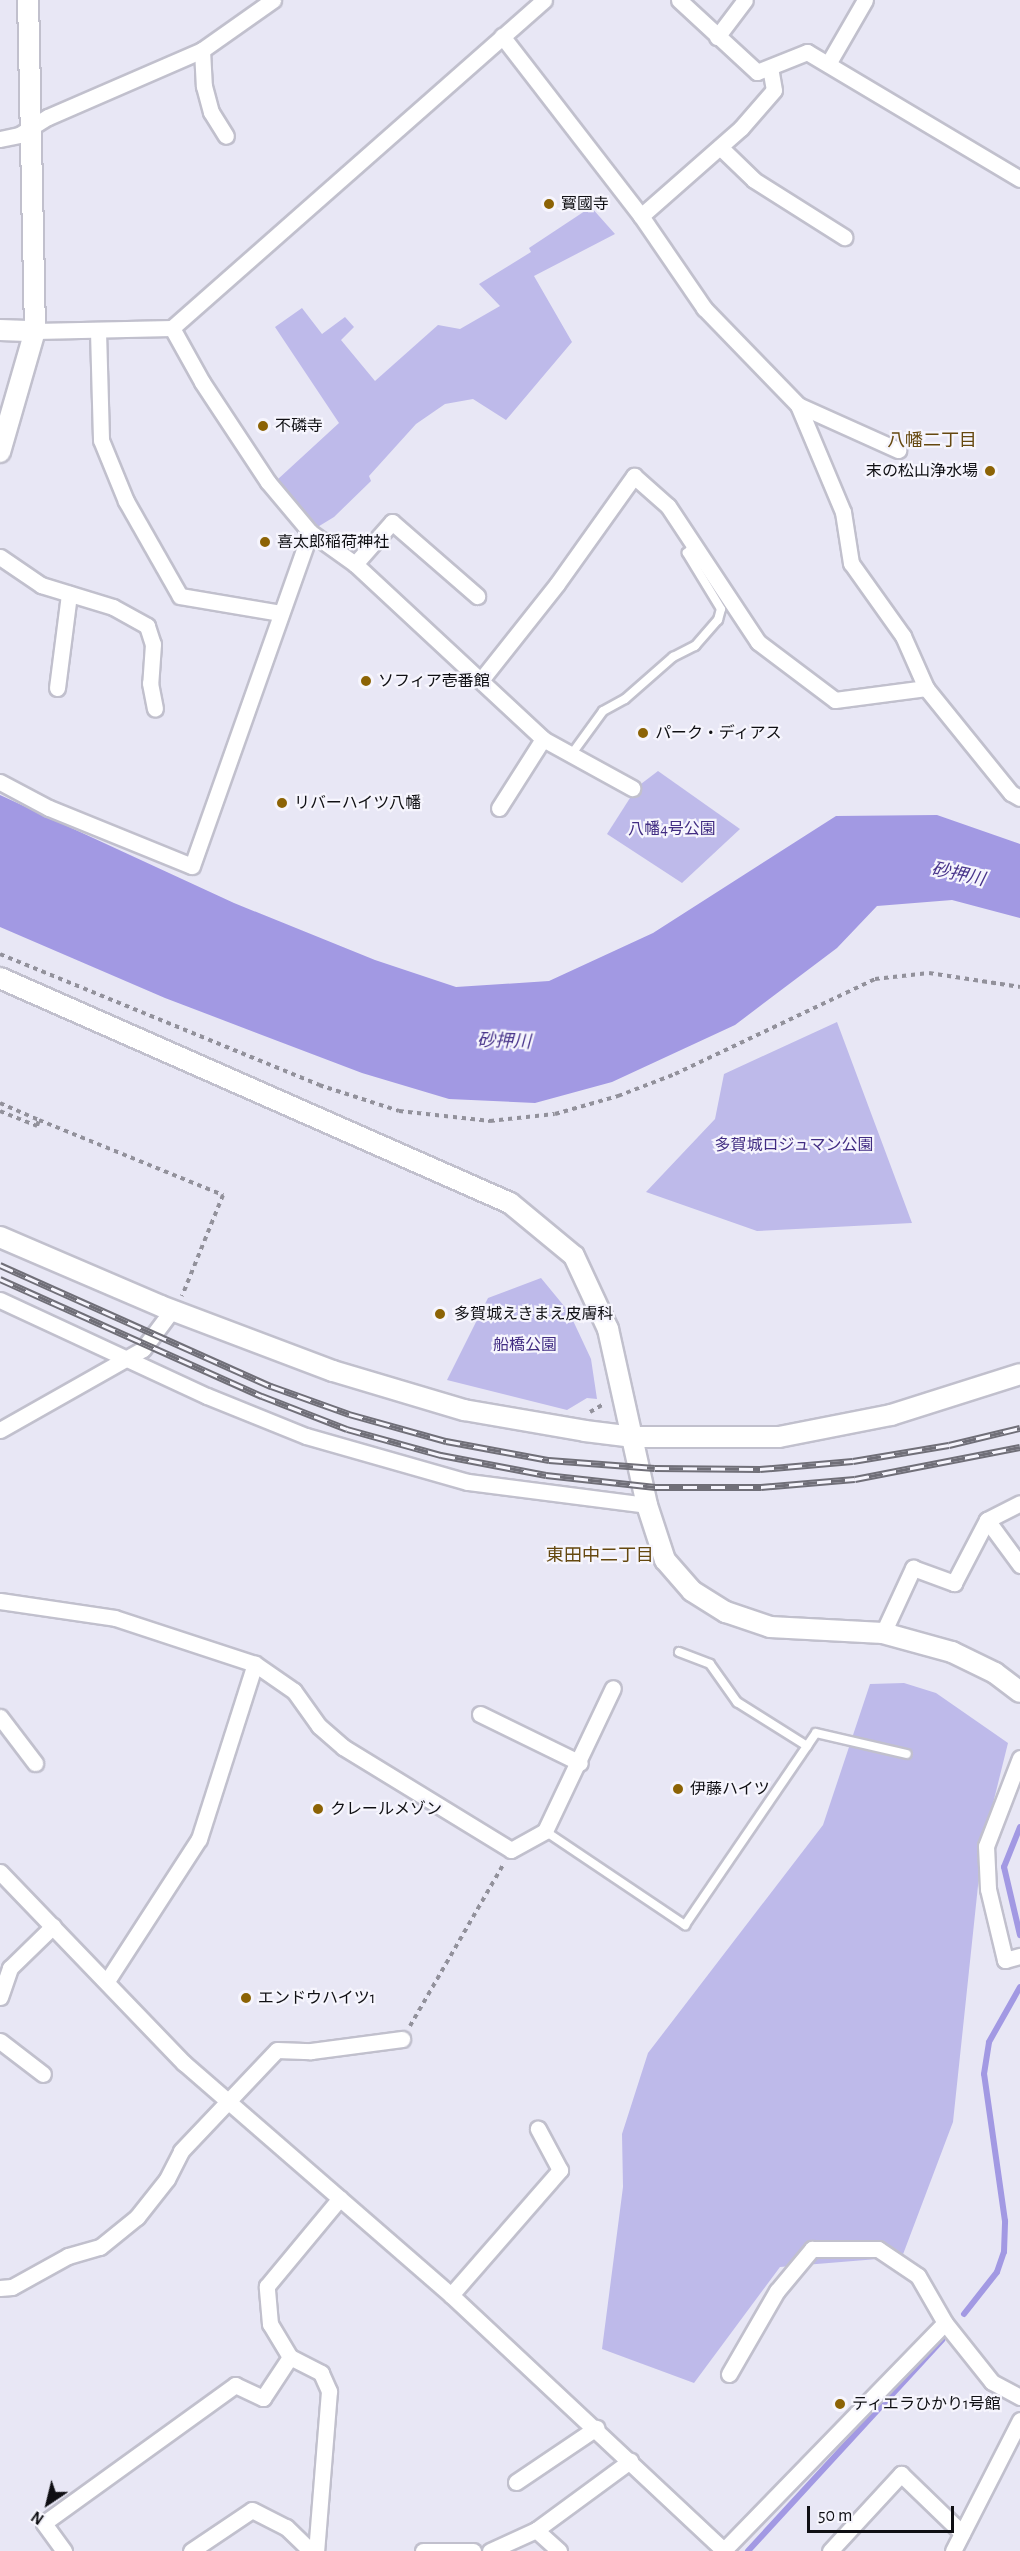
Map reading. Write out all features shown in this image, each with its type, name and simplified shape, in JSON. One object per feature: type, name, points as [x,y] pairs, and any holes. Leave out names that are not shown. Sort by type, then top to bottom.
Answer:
[{"type":"street","points":[[0,452],[35,331],[28,0]]},
{"type":"street","points":[[0,139],[19,135],[202,50],[273,0]]},
{"type":"street","points":[[0,330],[98,331],[172,328],[544,0]]},
{"type":"street","points":[[679,0],[757,72],[807,52],[1020,180]]},
{"type":"street","points":[[717,37],[745,0]]},
{"type":"street","points":[[828,64],[865,0]]},
{"type":"street","points":[[502,36],[641,216],[704,308],[798,405],[843,512],[851,563],[903,636],[926,688],[1011,793],[1020,798]]},
{"type":"street","points":[[202,50],[204,86],[211,112],[226,136]]},
{"type":"street","points":[[641,216],[720,147],[774,90],[770,67]]},
{"type":"street","points":[[720,147],[754,180],[844,237]]},
{"type":"street","points":[[172,328],[202,382],[268,482],[310,532],[355,564],[543,739],[632,788]]},
{"type":"street","points":[[98,331],[101,440],[126,501],[180,596],[281,613]]},
{"type":"street","points":[[798,405],[898,450]]},
{"type":"street","points":[[481,680],[557,584],[634,476],[669,506],[693,546],[758,642],[835,700],[926,688]]},
{"type":"street","points":[[355,564],[392,522],[477,596]]},
{"type":"street","points":[[0,782],[49,808],[192,866],[310,532]]},
{"type":"street","points":[[0,557],[41,585],[112,607],[147,626],[153,644],[150,683],[155,709]]},
{"type":"street","points":[[57,688],[69,594]]},
{"type":"street","points":[[499,807],[543,739]]},
{"type":"street","points":[[0,978],[510,1203],[574,1256],[608,1329],[634,1437],[647,1505],[665,1560],[692,1592],[726,1611],[770,1627],[883,1633],[952,1652],[995,1673],[1020,1692]]},
{"type":"street","points":[[0,1237],[256,1344],[403,1394],[464,1410],[634,1437],[779,1437],[891,1415],[1020,1374]]},
{"type":"street","points":[[0,1300],[125,1358],[306,1436],[391,1463],[468,1482],[647,1505]]},
{"type":"street","points":[[0,1430],[143,1349],[172,1310]]},
{"type":"street","points":[[883,1633],[913,1568],[954,1583],[987,1520],[1020,1503]]},
{"type":"street","points":[[987,1520],[1020,1565]]},
{"type":"street","points":[[0,1601],[18,1606],[58,1606],[115,1618],[255,1664],[294,1691],[319,1726],[343,1747],[511,1850],[545,1832],[580,1763],[613,1688]]},
{"type":"street","points":[[107,1981],[199,1839],[255,1664]]},
{"type":"street","points":[[480,1714],[580,1763]]},
{"type":"street","points":[[0,1717],[35,1762]]},
{"type":"street","points":[[1020,1758],[986,1846],[988,1889],[1005,1960],[1020,1956]]},
{"type":"street","points":[[0,1872],[184,2062],[228,2098],[451,2295],[596,2428],[724,2551],[945,2323]]},
{"type":"street","points":[[0,1997],[10,1968],[52,1926]]},
{"type":"street","points":[[0,2288],[12,2287],[68,2256],[100,2247],[137,2217],[167,2180],[181,2151],[228,2098],[277,2050],[311,2051],[402,2039]]},
{"type":"street","points":[[0,2041],[43,2074]]},
{"type":"street","points":[[451,2295],[561,2170],[538,2129]]},
{"type":"street","points":[[316,2551],[329,2391],[321,2373],[290,2357],[270,2324],[267,2286],[340,2198]]},
{"type":"street","points":[[729,2374],[777,2291],[812,2249],[878,2249],[918,2276],[945,2323],[992,2382],[1020,2397]]},
{"type":"street","points":[[64,2551],[44,2523],[235,2385],[263,2398],[290,2357]]},
{"type":"street","points":[[953,2551],[1020,2420]]},
{"type":"street","points":[[516,2482],[596,2428]]},
{"type":"street","points":[[490,2551],[536,2530],[630,2461]]},
{"type":"street","points":[[830,2551],[901,2474],[962,2533]]},
{"type":"street","points":[[191,2551],[252,2510],[286,2527],[311,2551]]},
{"type":"street","points":[[536,2530],[559,2551]]},
{"type":"street","points":[[423,2551],[473,2551]]},
{"type":"lane","points":[[571,755],[603,711],[625,699],[673,657],[695,645],[718,620],[721,609],[687,553],[693,546]]},
{"type":"lane","points":[[679,1652],[710,1664],[737,1702],[807,1746]]},
{"type":"lane","points":[[545,1832],[686,1925],[816,1733],[907,1754]]},
{"type":"path","points":[[0,954],[319,1085],[399,1112],[490,1121],[555,1114],[618,1096],[675,1074],[875,979],[929,974],[1020,987]]},
{"type":"path","points":[[0,1103],[223,1195],[181,1299],[191,1302]]},
{"type":"path","points":[[0,1111],[37,1125],[39,1120]]},
{"type":"path","points":[[585,1415],[602,1405]]},
{"type":"path","points":[[402,2039],[511,1850]]},
{"type":"green space","points":[[591,207],[615,234],[534,276],[572,342],[506,420],[473,399],[445,404],[416,424],[369,476],[371,481],[334,517],[316,528],[277,480],[339,423],[275,327],[302,308],[322,334],[345,317],[354,327],[341,340],[375,381],[438,325],[460,329],[500,306],[479,284],[531,252],[529,248]]},
{"type":"green space","name":"八幡4号公園","points":[[658,771],[740,829],[682,883],[607,834],[637,787]]},
{"type":"green space","name":"多賀城ロジュマン公園","points":[[837,1022],[912,1223],[757,1231],[646,1192],[715,1119],[724,1074]]},
{"type":"green space","name":"船橋公園","points":[[541,1278],[569,1312],[591,1359],[597,1399],[587,1398],[567,1410],[447,1380],[488,1298]]},
{"type":"green space","points":[[904,1683],[936,1693],[1008,1743],[982,1848],[953,2122],[902,2257],[780,2267],[694,2383],[602,2349],[623,2187],[622,2134],[648,2053],[823,1825],[870,1684]]},
{"type":"water","name":"砂押川","points":[[0,795],[234,903],[375,960],[456,987],[549,981],[653,933],[836,816],[937,815],[1020,844],[1020,918],[952,900],[877,906],[837,948],[735,1025],[612,1082],[535,1103],[449,1099],[362,1073],[165,998],[0,927]]},
{"type":"waterway","points":[[1020,1827],[1004,1867],[1020,1935]]},
{"type":"waterway","points":[[964,2314],[997,2272],[1004,2252],[1005,2221],[984,2074],[989,2042],[1020,1987]]},
{"type":"waterway","points":[[748,2551],[942,2340]]},
{"type":"railway","points":[[0,1265],[271,1386],[349,1414],[446,1441],[549,1460],[655,1468],[760,1469],[853,1461],[949,1445],[1020,1428]]},
{"type":"railway","points":[[0,1279],[262,1396],[347,1429],[441,1455],[546,1475],[655,1487],[761,1487],[855,1479],[1020,1447]]},
{"type":"place","name":"寳國寺","points":[[549,204]]},
{"type":"place","name":"不磷寺","points":[[263,426]]},
{"type":"place","name":"末の松山浄水場","points":[[990,471]]},
{"type":"place","name":"喜太郎稲荷神社","points":[[265,542]]},
{"type":"place","name":"ソフィア壱番館","points":[[366,681]]},
{"type":"place","name":"パーク・ディアス","points":[[643,733]]},
{"type":"place","name":"リバーハイツ八幡","points":[[282,803]]},
{"type":"place","name":"多賀城えきまえ皮膚科","points":[[440,1314]]},
{"type":"place","name":"伊藤ハイツ","points":[[678,1789]]},
{"type":"place","name":"クレールメゾン","points":[[318,1809]]},
{"type":"place","name":"エンドウハイツ1","points":[[246,1998]]},
{"type":"place","name":"ティエラひかり1号館","points":[[840,2404]]},
{"type":"district","name":"八幡二丁目","points":[[932,441]]},
{"type":"district","name":"東田中二丁目","points":[[600,1556]]}]
